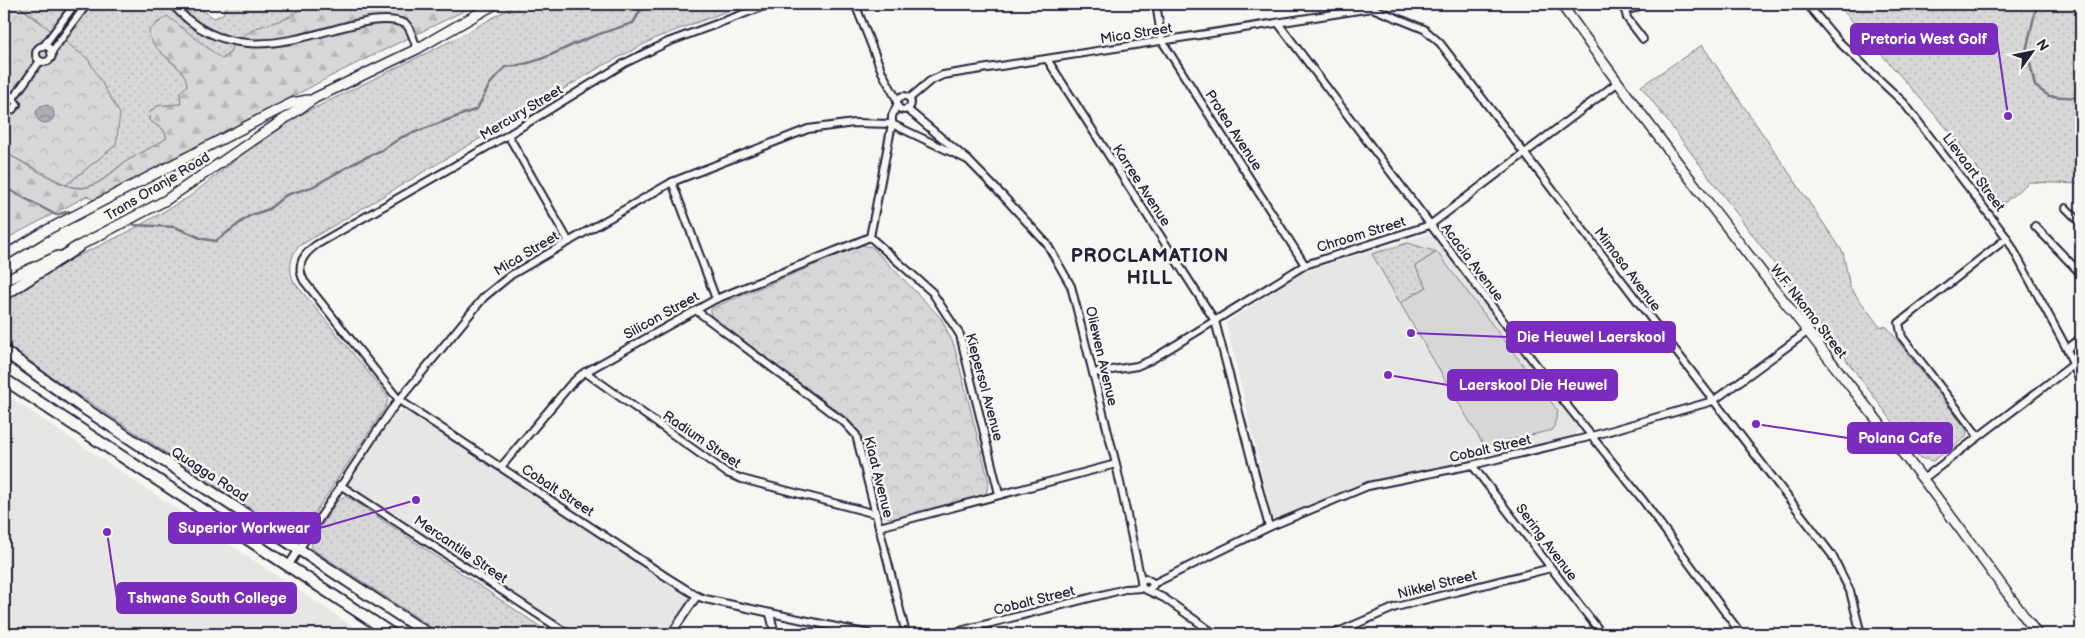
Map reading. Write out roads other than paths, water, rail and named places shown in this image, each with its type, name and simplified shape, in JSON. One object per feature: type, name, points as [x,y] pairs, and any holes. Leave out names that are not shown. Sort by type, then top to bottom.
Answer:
[{"type":"main road","name":"Trans Oranje Road","points":[[4,281],[78,247],[166,200],[315,98],[417,49],[495,4]]},
{"type":"main road","name":"W.F. Nkomo Street","points":[[1561,4],[1617,83],[1807,332],[1923,479],[2037,634]]},
{"type":"main road","name":"Trans Oranje Road","points":[[4,256],[47,230],[286,106],[315,98]]},
{"type":"main road","points":[[4,295],[78,247]]},
{"type":"main road","name":"Quagga Road","points":[[4,351],[79,405],[428,634]]},
{"type":"main road","points":[[4,379],[392,634]]},
{"type":"street","points":[[40,61],[36,52],[42,47],[75,4]]},
{"type":"street","points":[[40,61],[47,61],[87,4]]},
{"type":"street","points":[[172,4],[193,23],[211,31],[238,37],[261,35]]},
{"type":"street","name":"Mercury Street","points":[[300,266],[303,257],[316,245],[508,135],[636,57],[668,42],[770,4]]},
{"type":"street","name":"Oliewen Avenue","points":[[855,4],[890,87],[921,121],[968,160],[1003,196],[1053,253],[1071,286],[1116,464],[1138,563],[1147,583]]},
{"type":"street","name":"Protea Avenue","points":[[1156,4],[1162,41],[1305,265]]},
{"type":"street","points":[[1618,4],[1625,10],[1627,18],[1643,39]]},
{"type":"street","name":"Lievaart Street","points":[[1807,4],[1838,41],[1904,103],[2007,238],[2067,349],[2081,383]]},
{"type":"street","name":"Mica Street","points":[[904,103],[930,81],[943,75],[1278,23],[1373,6]]},
{"type":"street","name":"Mimosa Avenue","points":[[1373,6],[1432,35],[1524,153],[1832,554],[1850,591],[1861,634]]},
{"type":"street","points":[[1625,10],[1638,6]]},
{"type":"street","points":[[390,13],[407,25],[417,49]]},
{"type":"street","name":"Acacia Avenue","points":[[1278,23],[1430,225],[1642,499],[1741,634]]},
{"type":"street","points":[[42,47],[48,48],[51,53]]},
{"type":"street","name":"Karree Avenue","points":[[1047,60],[1215,321],[1269,527]]},
{"type":"street","points":[[14,97],[40,61]]},
{"type":"street","name":"Chroom Street","points":[[1093,373],[1145,363],[1305,265],[1430,225],[1617,83]]},
{"type":"street","points":[[4,98],[14,97]]},
{"type":"street","points":[[4,109],[10,111],[14,109],[16,102],[14,97]]},
{"type":"street","points":[[870,237],[892,124],[892,114],[904,103]]},
{"type":"street","name":"Mica Street","points":[[288,566],[340,486],[400,400],[484,297],[504,280],[672,182],[808,129],[854,123],[892,124]]},
{"type":"street","name":"Oliewen Avenue","points":[[892,124],[968,160]]},
{"type":"street","points":[[508,135],[569,242]]},
{"type":"street","points":[[672,182],[716,299]]},
{"type":"street","points":[[2066,208],[2081,223]]},
{"type":"street","points":[[2035,226],[2081,274]]},
{"type":"street","name":"Silicon Street","points":[[501,467],[570,385],[585,372],[716,299],[870,237]]},
{"type":"street","name":"Kiepersol Avenue","points":[[870,237],[932,292],[960,335],[999,494]]},
{"type":"street","points":[[1978,436],[1902,337],[1899,322],[2007,238]]},
{"type":"street","name":"Cobalt Street","points":[[300,266],[304,281],[400,400],[696,596],[770,614],[869,634]]},
{"type":"street","name":"Kiaat Avenue","points":[[697,311],[852,429],[856,435],[906,634]]},
{"type":"street","name":"Cobalt Street","points":[[948,634],[1147,583],[1269,527],[1368,486],[1472,465],[1592,436],[1713,401],[1807,332]]},
{"type":"street","points":[[2067,349],[2081,338]]},
{"type":"street","points":[[1923,479],[2073,363],[2081,353]]},
{"type":"street","name":"Radium Street","points":[[585,372],[727,473],[742,479],[876,514]]},
{"type":"street","points":[[879,528],[999,494],[1116,464]]},
{"type":"street","name":"Sering Avenue","points":[[1472,465],[1602,634]]},
{"type":"street","name":"Mercantile Street","points":[[340,486],[568,634]]},
{"type":"street","name":"Nikkel Street","points":[[1333,634],[1396,607],[1551,568]]},
{"type":"street","points":[[1147,583],[1164,598],[1215,634]]},
{"type":"street","points":[[671,634],[696,596]]},
{"type":"street","points":[[770,614],[775,634]]},
{"type":"water","points":[[45,105],[51,108],[54,114],[51,120],[45,123],[39,120],[36,114],[39,108]]},
{"type":"waterway","points":[[134,225],[175,227],[203,239],[216,241],[249,216],[269,209],[286,195],[312,187],[382,150],[402,137],[477,109],[490,84],[505,67],[530,63],[594,36],[633,23],[644,4]]},
{"type":"waterway","points":[[2037,4],[2025,55],[2030,63],[2035,86],[2049,96],[2081,98]]},
{"type":"waterway","points":[[4,187],[56,215],[69,211]]},
{"type":"place","name":"Pretoria West Golf","points":[[2008,116]]},
{"type":"place","name":"Die Heuwel Laerskool","points":[[1411,333]]},
{"type":"place","name":"Laerskool Die Heuwel","points":[[1388,375]]},
{"type":"place","name":"Polana Cafe","points":[[1756,424]]},
{"type":"place","name":"Superior Workwear","points":[[416,500]]},
{"type":"place","name":"Tshwane South College","points":[[107,532]]},
{"type":"district","name":"PROCLAMATION HILL","points":[[1150,266]]}]
